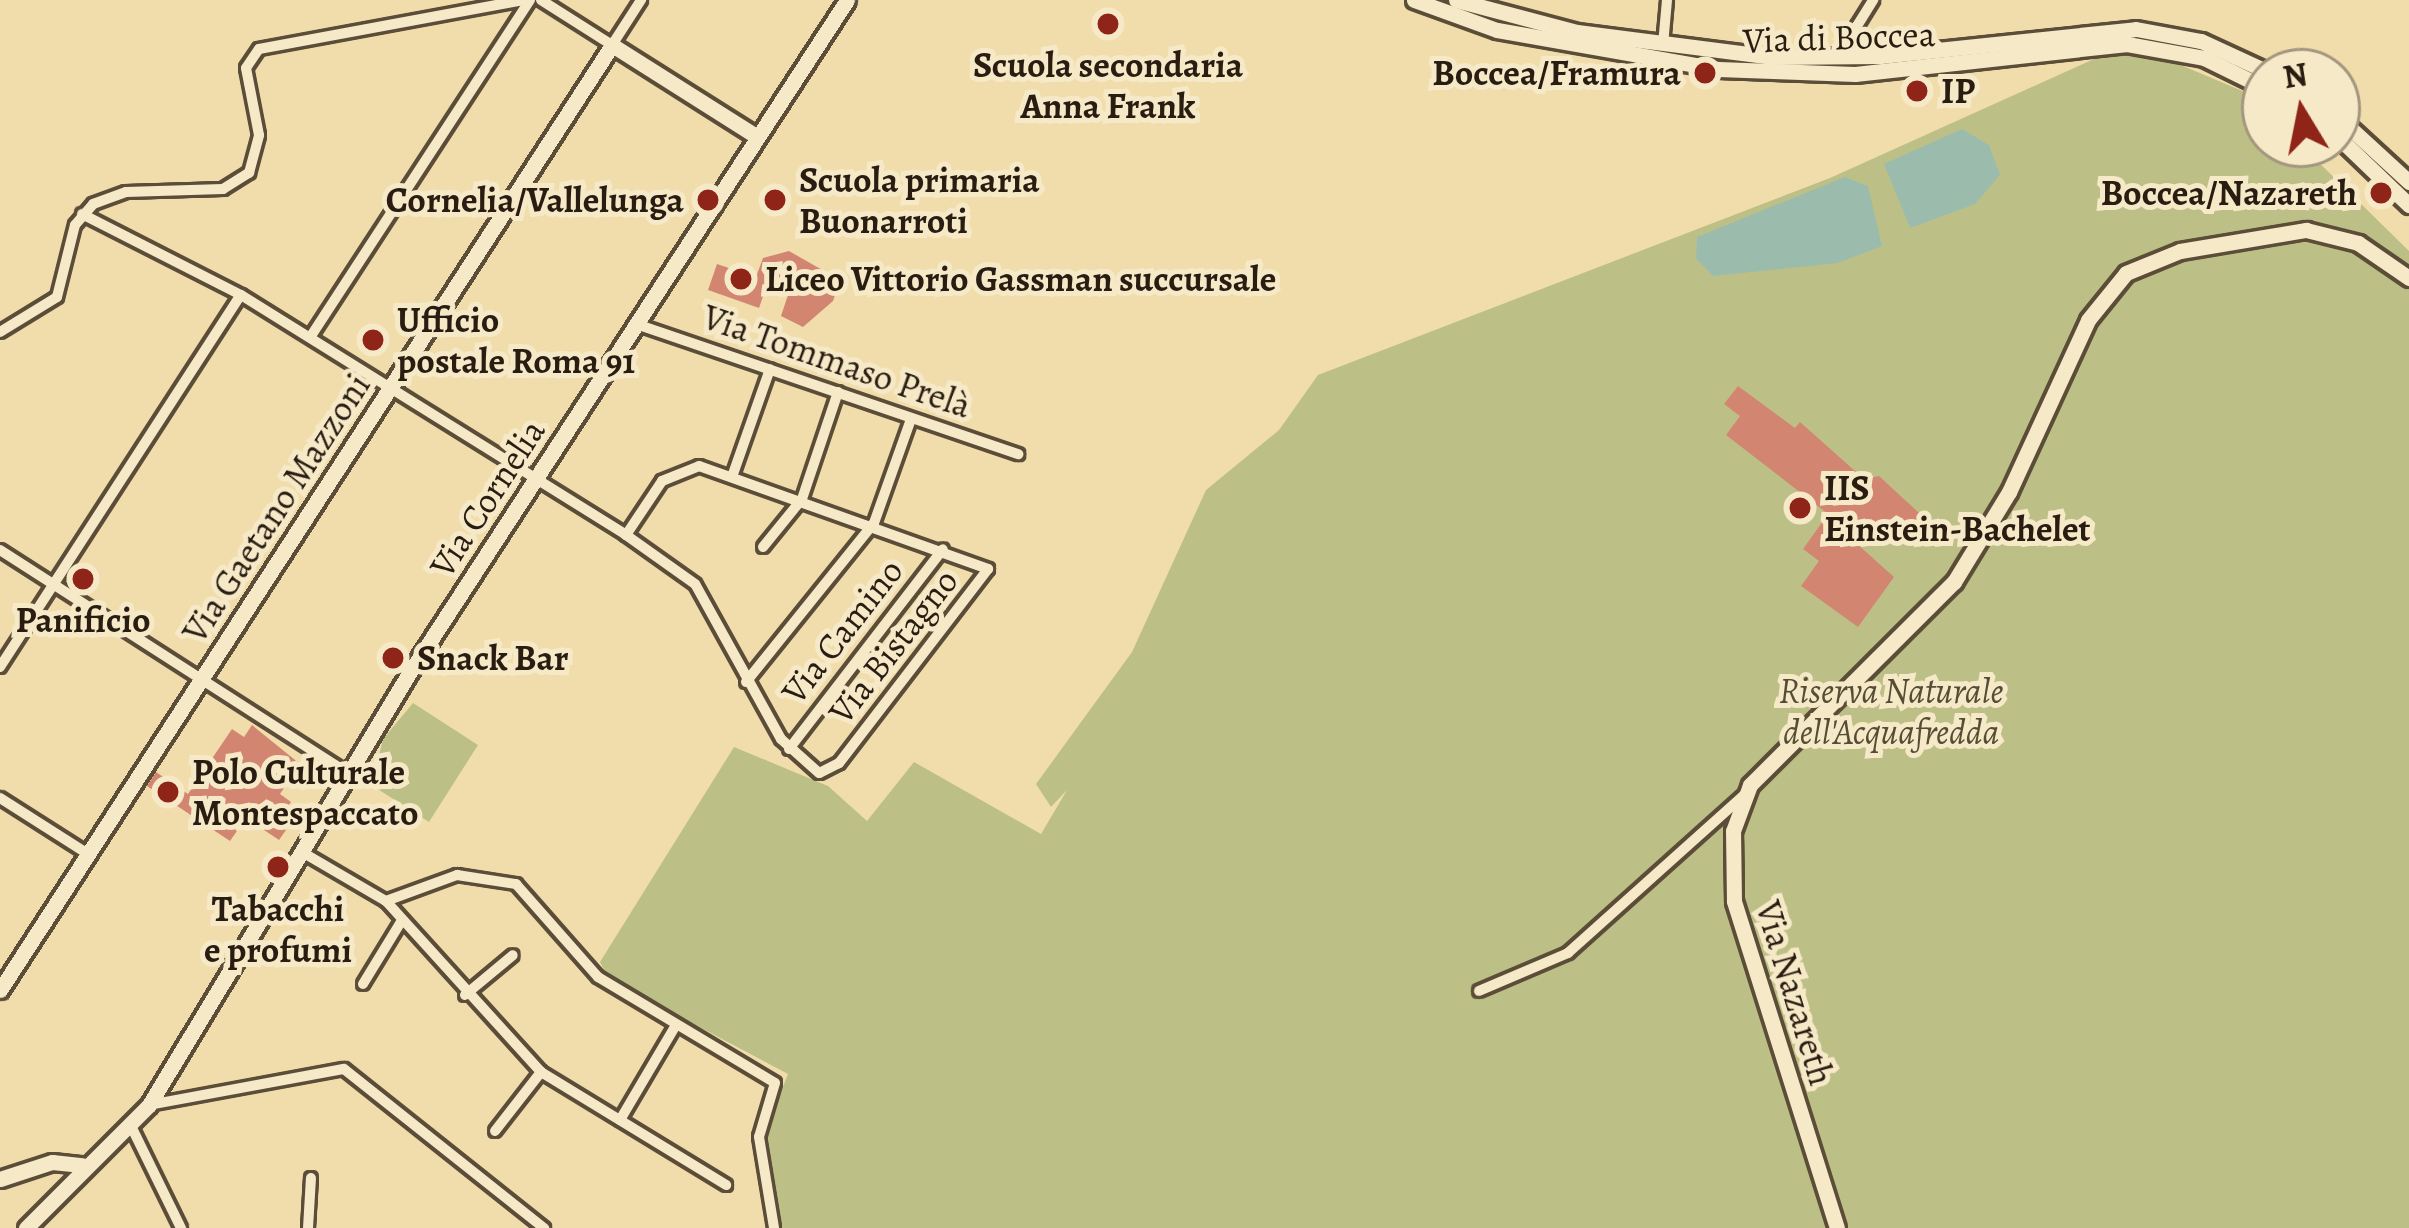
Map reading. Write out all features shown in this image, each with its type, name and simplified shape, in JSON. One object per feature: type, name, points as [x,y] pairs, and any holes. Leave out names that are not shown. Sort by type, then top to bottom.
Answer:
[{"type":"street","points":[[0,332],[57,297],[82,214],[120,193],[210,191],[249,173],[259,135],[246,68],[260,49],[527,0]]},
{"type":"street","points":[[311,336],[527,0]]},
{"type":"street","points":[[542,0],[756,136]]},
{"type":"street","name":"Via Gaetano Mazzoni","points":[[0,990],[641,0]]},
{"type":"street","name":"Via Cornelia","points":[[149,1105],[268,919],[347,773],[847,0]]},
{"type":"street","name":"Via di Boccea","points":[[1414,0],[1497,30],[1609,54],[1855,66],[2127,44],[2204,58],[2241,76]]},
{"type":"street","name":"Via di Boccea","points":[[1456,0],[1663,45],[1855,66],[2107,27],[2201,41],[2241,60]]},
{"type":"street","points":[[1663,45],[1667,0]]},
{"type":"street","points":[[1855,66],[1856,26],[1873,0]]},
{"type":"street","points":[[2361,138],[2409,182]]},
{"type":"street","points":[[2361,159],[2409,205]]},
{"type":"street","name":"Via Bistagno","points":[[82,214],[311,336],[626,535],[695,584],[746,682],[789,749],[820,773],[836,766],[987,573],[986,564],[699,466],[672,472],[626,535]]},
{"type":"street","name":"Via Nazareth","points":[[1837,1228],[1737,914],[1731,856],[1744,795],[1779,748],[1954,582],[2009,492],[2088,320],[2126,273],[2180,251],[2306,230],[2358,243],[2409,278]]},
{"type":"street","points":[[0,668],[241,295]]},
{"type":"street","name":"Via Tommaso Prelà","points":[[636,324],[1018,454]]},
{"type":"street","points":[[733,474],[770,369]]},
{"type":"street","points":[[764,547],[802,499],[838,392]]},
{"type":"street","points":[[746,682],[874,523],[911,419]]},
{"type":"street","name":"Via Camino","points":[[789,749],[943,549]]},
{"type":"street","points":[[0,550],[347,773]]},
{"type":"street","points":[[1479,991],[1568,953],[1744,795]]},
{"type":"street","points":[[0,798],[88,854]]},
{"type":"street","points":[[302,851],[386,902],[465,995],[541,1072],[726,1185]]},
{"type":"street","points":[[386,902],[457,875],[510,882],[535,898],[585,967],[776,1083],[758,1136],[774,1228]]},
{"type":"street","points":[[363,984],[402,920]]},
{"type":"street","points":[[465,995],[513,955]]},
{"type":"street","points":[[620,1120],[676,1024]]},
{"type":"street","points":[[26,1228],[82,1165],[149,1105],[344,1069],[544,1228]]},
{"type":"street","points":[[495,1131],[541,1072]]},
{"type":"street","points":[[130,1124],[181,1228]]},
{"type":"street","points":[[0,1179],[52,1162],[82,1165]]},
{"type":"street","points":[[308,1228],[311,1178]]},
{"type":"green space","name":"Riserva Naturale dell'Acquafredda","points":[[2105,54],[2164,58],[2241,90],[2241,168],[2324,168],[2409,251],[2409,1228],[782,1228],[764,1135],[788,1074],[609,979],[600,962],[734,747],[828,786],[867,821],[914,762],[1041,834],[1067,790],[1051,807],[1036,784],[1132,652],[1206,490],[1279,430],[1318,375],[1830,178]]},
{"type":"green space","points":[[413,703],[478,745],[429,822],[359,777],[376,768],[383,739]]},
{"type":"shaded area","points":[[1962,129],[1989,145],[2000,175],[1975,204],[1910,228],[1884,164]]},
{"type":"shaded area","points":[[1845,177],[1868,186],[1882,246],[1838,263],[1713,276],[1696,259],[1697,237]]},
{"type":"building","points":[[789,251],[840,280],[833,301],[803,327],[781,316],[791,286],[769,279],[759,308],[708,290],[717,264],[756,277],[763,258]]},
{"type":"building","points":[[1738,386],[1795,428],[1800,422],[1864,479],[1879,476],[1931,524],[1846,534],[1894,577],[1858,627],[1801,586],[1819,561],[1803,549],[1828,514],[1726,435],[1740,416],[1724,404]]},
{"type":"building","points":[[252,725],[300,764],[280,794],[291,802],[276,823],[286,830],[279,840],[246,818],[230,841],[147,786],[156,772],[188,794],[232,729],[244,737]]},
{"type":"place","name":"Scuola secondaria Anna Frank","points":[[1108,24]]},
{"type":"place","name":"Boccea/Framura","points":[[1705,73]]},
{"type":"place","name":"IP","points":[[1917,91]]},
{"type":"place","name":"Boccea/Nazareth","points":[[2381,193]]},
{"type":"place","name":"Cornelia/Vallelunga","points":[[708,200]]},
{"type":"place","name":"Scuola primaria Buonarroti","points":[[775,200]]},
{"type":"place","name":"Liceo Vittorio Gassman succursale","points":[[741,279]]},
{"type":"place","name":"Ufficio postale Roma 91","points":[[373,340]]},
{"type":"place","name":"IIS Einstein-Bachelet","points":[[1800,508]]},
{"type":"place","name":"Panificio","points":[[83,579]]},
{"type":"place","name":"Snack Bar","points":[[393,658]]},
{"type":"place","name":"Polo Culturale Montespaccato","points":[[168,792]]},
{"type":"place","name":"Tabacchi e profumi","points":[[278,867]]}]
